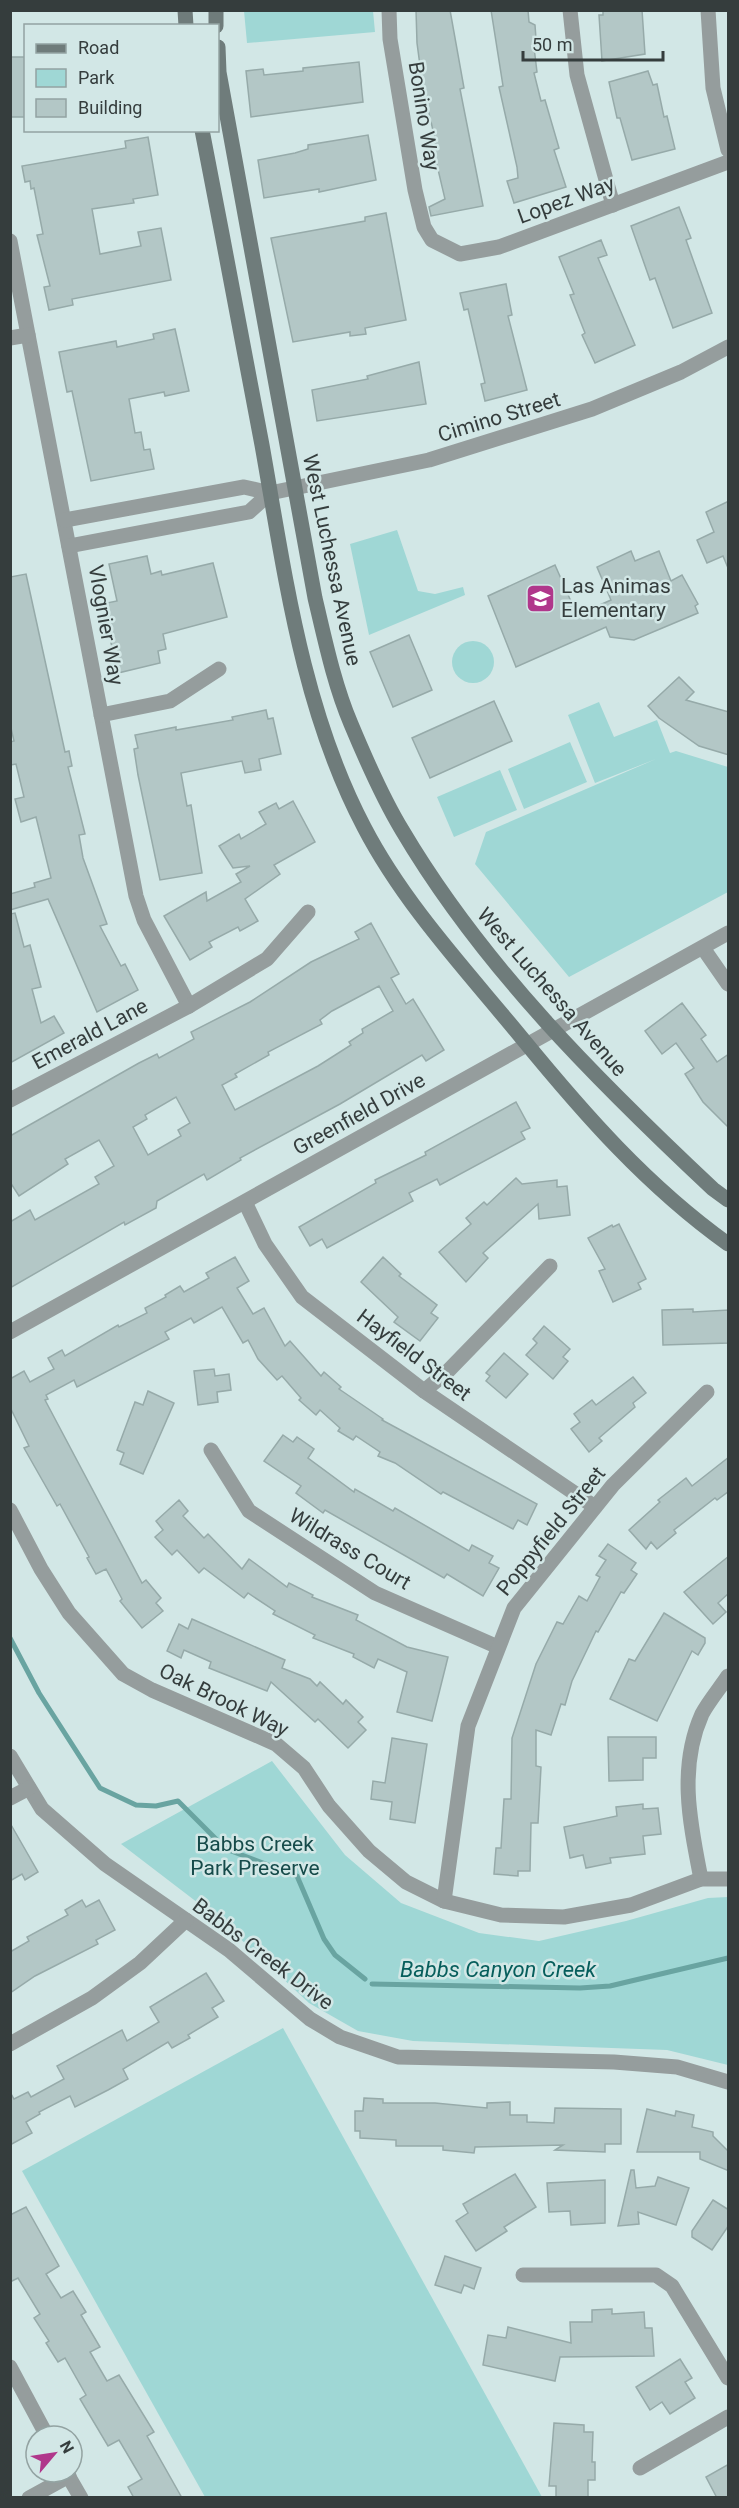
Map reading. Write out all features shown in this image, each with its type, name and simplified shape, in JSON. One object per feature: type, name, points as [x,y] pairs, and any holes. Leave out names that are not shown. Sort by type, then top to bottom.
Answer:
[{"type":"street","name":"Bonino Way","points":[[389,10],[392,51],[415,190],[424,226]]},
{"type":"street","points":[[570,10],[577,75],[613,205]]},
{"type":"street","points":[[708,10],[713,88],[729,150]]},
{"type":"street","name":"West Luchessa Avenue","points":[[219,72],[295,489],[330,664],[350,722],[401,830],[465,925],[554,1030],[628,1110],[713,1190],[729,1200]]},
{"type":"street","points":[[202,132],[306,673],[324,734],[354,807],[393,876],[583,1113],[645,1177],[694,1220],[729,1244]]},
{"type":"street","name":"Lopez Way","points":[[424,226],[432,240],[460,254],[499,247],[729,162]]},
{"type":"street","name":"Vlognier Way","points":[[10,241],[136,896],[144,920],[189,1006]]},
{"type":"street","points":[[10,338],[28,335]]},
{"type":"street","name":"Cimino Street","points":[[65,520],[244,487],[270,493],[295,489],[429,460],[592,410],[681,372],[729,347]]},
{"type":"street","points":[[69,546],[249,512],[270,493]]},
{"type":"street","points":[[101,715],[170,701],[219,669]]},
{"type":"street","name":"Emerald Lane","points":[[10,1100],[189,1006],[267,959],[308,912]]},
{"type":"street","name":"Greenfield Drive","points":[[10,1332],[729,933]]},
{"type":"street","points":[[703,948],[729,984]]},
{"type":"street","name":"Hayfield Street","points":[[245,1202],[266,1244],[302,1297],[423,1391],[595,1507]]},
{"type":"street","points":[[423,1391],[448,1371],[550,1266]]},
{"type":"street","name":"Poppyfield Street","points":[[444,1901],[468,1726],[514,1608],[613,1485],[706,1392]]},
{"type":"street","name":"Wildrass Court","points":[[211,1450],[249,1511],[375,1593],[498,1647]]},
{"type":"street","name":"Oak Brook Way","points":[[10,1510],[41,1569],[69,1613],[123,1674],[152,1690],[276,1744],[304,1768],[329,1806],[369,1851],[406,1882],[444,1901],[501,1915],[564,1917],[631,1905],[701,1879],[729,1879]]},
{"type":"street","points":[[701,1879],[688,1813],[688,1761],[703,1714],[729,1676]]},
{"type":"street","name":"Babbs Creek Drive","points":[[10,1756],[42,1809],[105,1864],[229,1950],[310,2019],[340,2037],[398,2057],[614,2062],[677,2067],[729,2082]]},
{"type":"street","points":[[10,1798],[29,1788]]},
{"type":"street","points":[[10,2044],[92,1998],[140,1963],[186,1920]]},
{"type":"street","points":[[523,2275],[656,2275],[672,2286],[729,2379]]},
{"type":"street","points":[[10,2367],[41,2424]]},
{"type":"street","points":[[640,2468],[729,2417]]},
{"type":"street","points":[[29,2498],[52,2484]]},
{"type":"street","points":[[73,2484],[81,2498]]},
{"type":"green space","points":[[244,11],[373,11],[375,32],[247,43]]},
{"type":"green space","points":[[397,530],[418,591],[435,594],[463,587],[465,595],[369,635],[350,544]]},
{"type":"green space","points":[[473,641],[488,647],[494,662],[488,677],[473,683],[458,677],[452,662],[458,647]]},
{"type":"green space","points":[[599,702],[614,737],[657,720],[670,753],[676,751],[728,767],[728,892],[569,977],[475,864],[486,832],[656,759],[595,783],[568,715]]},
{"type":"green space","points":[[570,742],[587,782],[524,809],[508,769]]},
{"type":"green space","points":[[500,770],[517,810],[454,837],[437,797]]},
{"type":"green space","name":"Babbs Creek Park Preserve","points":[[272,1761],[345,1855],[401,1903],[479,1933],[539,1941],[626,1921],[708,1898],[728,1897],[728,2065],[667,2050],[413,2041],[358,2031],[309,2003],[219,1919],[121,1844]]},
{"type":"green space","points":[[283,2028],[542,2497],[205,2497],[22,2171]]},
{"type":"building","points":[[416,10],[450,10],[464,88],[460,89],[483,206],[431,216],[429,207],[445,199],[432,144],[436,143],[423,88],[417,43]]},
{"type":"building","points":[[491,10],[528,10],[529,22],[535,25],[536,39],[533,39],[537,72],[534,73],[541,101],[545,100],[559,148],[554,150],[566,187],[514,203],[507,181],[518,178],[517,167],[499,87],[503,86]]},
{"type":"building","points":[[603,10],[642,10],[645,54],[602,61],[599,15],[603,15]]},
{"type":"building","points":[[10,57],[24,57],[24,117],[10,117]]},
{"type":"building","points":[[359,62],[363,102],[251,117],[246,71],[263,69],[264,75]]},
{"type":"building","points":[[648,71],[653,85],[657,84],[664,117],[667,116],[675,149],[632,160],[620,118],[617,118],[609,82]]},
{"type":"building","points":[[368,135],[376,180],[319,192],[319,189],[264,198],[258,160],[295,153],[308,149],[308,145]]},
{"type":"building","points":[[148,137],[158,195],[133,199],[134,203],[92,209],[100,254],[141,246],[138,232],[161,228],[171,280],[72,299],[73,305],[49,310],[44,287],[50,286],[37,235],[43,234],[34,188],[31,189],[30,181],[25,182],[22,166],[126,148],[125,141]]},
{"type":"building","points":[[679,207],[691,238],[686,240],[712,313],[673,328],[655,278],[650,280],[631,226]]},
{"type":"building","points":[[386,213],[406,320],[365,328],[366,334],[350,336],[350,332],[293,342],[271,238],[365,221],[365,217]]},
{"type":"building","points":[[601,240],[607,255],[598,258],[635,345],[595,363],[582,335],[585,333],[570,295],[574,294],[559,257]]},
{"type":"building","points":[[506,284],[512,315],[508,316],[527,390],[485,401],[481,384],[485,383],[468,309],[464,310],[460,293]]},
{"type":"building","points":[[175,329],[189,391],[165,396],[164,392],[129,399],[135,433],[141,432],[144,450],[150,449],[154,469],[91,481],[72,391],[67,392],[59,352],[116,341],[117,347],[154,339],[153,334]]},
{"type":"building","points":[[419,362],[426,404],[317,421],[312,390],[368,379],[367,376]]},
{"type":"building","points":[[729,501],[728,568],[723,556],[707,563],[697,540],[714,532],[706,512]]},
{"type":"building","points":[[631,551],[635,561],[659,551],[671,581],[682,575],[698,604],[695,606],[698,613],[634,640],[610,637],[606,627],[516,667],[488,596],[555,565],[577,615],[611,600],[597,567]]},
{"type":"building","points":[[147,556],[151,574],[161,571],[162,575],[213,563],[227,617],[163,634],[166,649],[158,651],[160,663],[118,673],[102,604],[117,601],[109,564]]},
{"type":"building","points":[[26,574],[65,752],[69,751],[72,766],[68,767],[85,834],[79,835],[83,858],[107,924],[100,926],[121,966],[125,964],[138,990],[97,1012],[48,899],[10,910],[10,894],[35,887],[34,883],[51,878],[36,817],[21,822],[15,799],[24,797],[16,764],[10,765],[10,742],[14,741],[10,724],[10,577]]},
{"type":"building","points":[[409,635],[432,690],[393,707],[370,652]]},
{"type":"building","points":[[679,677],[694,692],[686,700],[729,712],[729,755],[699,746],[659,718],[648,706]]},
{"type":"building","points":[[494,701],[512,741],[430,778],[412,738]]},
{"type":"building","points":[[266,710],[268,719],[273,718],[281,754],[259,759],[261,770],[245,773],[242,761],[181,773],[187,806],[191,805],[202,873],[160,880],[138,775],[134,749],[138,748],[135,735],[233,720],[232,717]]},
{"type":"building","points":[[293,801],[315,842],[274,865],[280,874],[245,899],[258,921],[240,931],[238,927],[209,942],[212,947],[190,960],[164,916],[206,892],[207,901],[241,882],[236,874],[250,866],[233,868],[219,846],[239,834],[241,839],[266,824],[259,812],[276,803],[279,809]]},
{"type":"building","points":[[15,913],[24,947],[30,945],[41,987],[32,989],[41,1023],[54,1016],[64,1033],[10,1063],[10,914]]},
{"type":"building","points":[[371,923],[399,974],[391,978],[406,1004],[413,999],[444,1050],[426,1061],[422,1055],[340,1104],[240,1158],[241,1160],[207,1180],[204,1174],[157,1201],[156,1208],[125,1225],[124,1222],[10,1288],[10,1222],[30,1210],[35,1220],[99,1184],[95,1177],[114,1166],[99,1140],[65,1159],[68,1164],[19,1196],[10,1182],[10,1136],[139,1063],[157,1054],[159,1058],[194,1039],[191,1032],[250,1002],[311,962],[359,939],[355,932]],"holes":[[[379,986],[393,1011],[362,1029],[363,1033],[349,1042],[351,1045],[318,1066],[235,1110],[222,1085],[237,1077],[235,1074],[269,1055],[268,1052],[322,1024],[320,1020],[332,1011]],[[176,1097],[190,1123],[178,1130],[181,1136],[148,1155],[133,1127],[147,1119],[145,1115]]]},
{"type":"building","points":[[682,1003],[706,1035],[701,1039],[717,1062],[729,1054],[729,1128],[703,1102],[685,1074],[694,1068],[676,1043],[662,1054],[645,1031]]},
{"type":"building","points":[[516,1102],[530,1128],[521,1132],[525,1139],[440,1185],[437,1179],[409,1193],[413,1201],[327,1248],[322,1239],[310,1246],[299,1227],[376,1183],[375,1180],[426,1155],[425,1152]]},
{"type":"building","points":[[516,1178],[522,1184],[557,1180],[557,1187],[567,1186],[570,1215],[539,1219],[538,1204],[483,1253],[488,1258],[466,1282],[439,1252],[471,1224],[466,1218],[484,1202],[487,1205]]},
{"type":"building","points":[[619,1224],[646,1279],[638,1283],[641,1289],[613,1302],[599,1271],[605,1269],[588,1238],[612,1225],[613,1227]]},
{"type":"building","points":[[235,1257],[249,1281],[237,1288],[253,1314],[264,1308],[285,1346],[290,1341],[321,1376],[324,1372],[341,1387],[339,1389],[382,1420],[537,1504],[527,1525],[518,1520],[513,1529],[443,1492],[441,1494],[395,1463],[378,1456],[380,1452],[356,1436],[353,1440],[338,1431],[340,1428],[320,1410],[316,1415],[299,1400],[301,1398],[282,1376],[277,1380],[258,1359],[248,1340],[243,1343],[222,1307],[194,1323],[191,1318],[165,1332],[169,1339],[77,1387],[74,1380],[46,1395],[48,1399],[45,1400],[142,1583],[146,1580],[161,1598],[156,1603],[163,1611],[142,1628],[120,1601],[122,1599],[106,1569],[96,1574],[60,1504],[57,1506],[24,1448],[29,1446],[10,1407],[10,1379],[24,1371],[30,1382],[54,1369],[48,1358],[62,1350],[65,1356],[118,1325],[119,1327],[147,1313],[145,1308],[166,1297],[165,1295],[180,1286],[184,1292],[209,1278],[206,1273]]},
{"type":"building","points":[[383,1257],[401,1274],[399,1276],[437,1305],[431,1313],[438,1318],[420,1341],[394,1322],[398,1317],[361,1282]]},
{"type":"building","points":[[693,1309],[693,1312],[729,1310],[729,1343],[663,1345],[662,1310]]},
{"type":"building","points":[[544,1326],[570,1349],[563,1357],[568,1361],[553,1379],[526,1355],[537,1343],[533,1339]]},
{"type":"building","points":[[504,1353],[528,1374],[506,1398],[486,1381],[490,1376],[486,1373]]},
{"type":"building","points":[[214,1369],[215,1376],[229,1374],[231,1390],[217,1392],[218,1402],[198,1405],[194,1371]]},
{"type":"building","points":[[633,1377],[646,1393],[633,1403],[635,1407],[599,1438],[602,1441],[589,1452],[571,1429],[580,1422],[574,1414],[592,1400],[596,1405]]},
{"type":"building","points":[[148,1391],[174,1403],[143,1474],[120,1464],[124,1453],[117,1450],[135,1402],[143,1405]]},
{"type":"building","points":[[283,1435],[293,1442],[297,1437],[314,1449],[308,1458],[354,1492],[355,1489],[393,1511],[395,1508],[469,1551],[472,1545],[493,1556],[489,1563],[499,1568],[483,1596],[447,1574],[444,1578],[325,1510],[323,1513],[296,1493],[301,1486],[264,1461]]},
{"type":"building","points":[[729,1457],[729,1491],[717,1500],[715,1498],[674,1530],[676,1533],[657,1549],[651,1542],[646,1549],[629,1530],[660,1502],[658,1500],[686,1478],[692,1486]]},
{"type":"building","points":[[179,1500],[188,1511],[183,1516],[204,1538],[208,1534],[242,1569],[249,1559],[287,1587],[289,1583],[313,1595],[312,1597],[358,1615],[356,1620],[407,1647],[448,1657],[432,1721],[397,1712],[407,1672],[378,1659],[374,1668],[353,1657],[354,1654],[313,1638],[315,1635],[273,1614],[275,1611],[248,1593],[244,1598],[204,1568],[199,1573],[177,1550],[172,1555],[155,1537],[163,1530],[156,1521]]},
{"type":"building","points":[[608,1544],[636,1563],[631,1570],[637,1574],[624,1593],[621,1592],[598,1632],[596,1631],[572,1681],[565,1705],[561,1704],[551,1735],[536,1730],[536,1766],[541,1767],[538,1823],[531,1823],[530,1871],[518,1871],[518,1876],[494,1874],[496,1848],[501,1848],[504,1799],[511,1799],[512,1738],[536,1664],[557,1622],[563,1624],[579,1596],[587,1601],[600,1577],[596,1575],[606,1560],[599,1556]]},
{"type":"building","points":[[729,1556],[729,1593],[718,1603],[726,1612],[713,1624],[684,1592]]},
{"type":"building","points":[[664,1613],[705,1638],[705,1643],[698,1655],[692,1651],[657,1721],[610,1699],[629,1659],[635,1661]]},
{"type":"building","points":[[192,1619],[285,1660],[282,1668],[310,1679],[317,1686],[320,1682],[343,1704],[346,1700],[363,1717],[358,1722],[366,1730],[348,1748],[318,1719],[315,1722],[271,1682],[267,1691],[209,1668],[211,1662],[184,1650],[181,1658],[167,1651],[179,1624],[188,1629]]},
{"type":"building","points":[[608,1737],[656,1737],[656,1758],[643,1758],[643,1780],[609,1781]]},
{"type":"building","points":[[392,1738],[427,1744],[415,1823],[390,1819],[392,1802],[371,1799],[373,1781],[385,1783]]},
{"type":"building","points":[[643,1804],[643,1809],[658,1808],[661,1834],[643,1836],[645,1854],[610,1858],[611,1863],[586,1868],[583,1855],[570,1858],[564,1827],[617,1816],[616,1807]]},
{"type":"building","points":[[10,1823],[38,1872],[25,1880],[22,1874],[10,1881]]},
{"type":"building","points":[[82,1900],[86,1907],[99,1900],[115,1930],[96,1940],[98,1944],[35,1976],[10,1993],[10,1952],[29,1941],[27,1937],[68,1915],[65,1910]]},
{"type":"building","points":[[206,1973],[224,2001],[212,2008],[218,2017],[188,2035],[190,2038],[172,2048],[168,2042],[123,2069],[128,2079],[108,2090],[75,2107],[70,2096],[39,2112],[40,2114],[26,2122],[32,2133],[10,2145],[10,2092],[14,2099],[28,2092],[31,2097],[64,2079],[57,2066],[122,2030],[127,2041],[159,2022],[150,2007]]},
{"type":"building","points":[[364,2098],[383,2099],[383,2103],[435,2103],[487,2108],[487,2103],[510,2102],[510,2115],[527,2115],[527,2122],[554,2123],[555,2108],[621,2109],[621,2144],[605,2144],[605,2152],[555,2150],[563,2145],[475,2147],[474,2153],[443,2150],[443,2146],[396,2146],[396,2140],[360,2138],[360,2131],[355,2131],[355,2111],[363,2111]]},
{"type":"building","points":[[647,2109],[675,2116],[676,2111],[694,2115],[692,2127],[713,2132],[713,2136],[729,2152],[729,2171],[700,2159],[700,2152],[637,2152]]},
{"type":"building","points":[[631,2170],[634,2170],[636,2188],[655,2186],[658,2177],[689,2188],[676,2225],[638,2212],[639,2224],[618,2226]]},
{"type":"building","points":[[515,2174],[536,2207],[504,2227],[507,2231],[476,2251],[456,2221],[468,2213],[463,2204]]},
{"type":"building","points":[[605,2180],[605,2223],[571,2225],[570,2211],[549,2212],[547,2183]]},
{"type":"building","points":[[713,2200],[729,2210],[729,2225],[712,2250],[692,2237],[692,2231]]},
{"type":"building","points":[[26,2207],[59,2266],[46,2274],[61,2298],[73,2291],[86,2312],[81,2315],[100,2347],[90,2352],[107,2381],[119,2375],[154,2432],[147,2436],[182,2498],[134,2498],[128,2487],[142,2479],[119,2440],[108,2446],[80,2399],[86,2395],[65,2358],[58,2362],[46,2343],[49,2341],[34,2318],[40,2314],[18,2278],[10,2282],[10,2215]]},
{"type":"building","points":[[445,2256],[481,2268],[474,2289],[464,2285],[461,2293],[435,2285]]},
{"type":"building","points":[[612,2309],[612,2314],[644,2312],[645,2328],[652,2328],[654,2356],[560,2357],[555,2381],[483,2365],[488,2335],[506,2338],[508,2327],[571,2343],[570,2322],[592,2322],[592,2310]]},
{"type":"building","points":[[680,2359],[692,2378],[685,2382],[695,2398],[670,2414],[662,2402],[650,2410],[636,2387]]},
{"type":"building","points":[[554,2423],[584,2425],[584,2432],[593,2432],[592,2462],[595,2462],[595,2480],[588,2480],[588,2498],[556,2498],[556,2486],[549,2486]]},
{"type":"building","points":[[729,2464],[729,2498],[717,2498],[706,2477]]},
{"type":"waterway","name":"Babbs Canyon Creek","points":[[10,1638],[39,1693],[100,1788],[136,1805],[156,1806],[178,1801],[226,1849],[297,1876],[324,1939],[335,1955],[365,1979]]},
{"type":"waterway","name":"Babbs Canyon Creek","points":[[372,1984],[580,1988],[610,1986],[728,1958]]},
{"type":"place","name":"Las Animas Elementary","points":[[540,598]]}]
